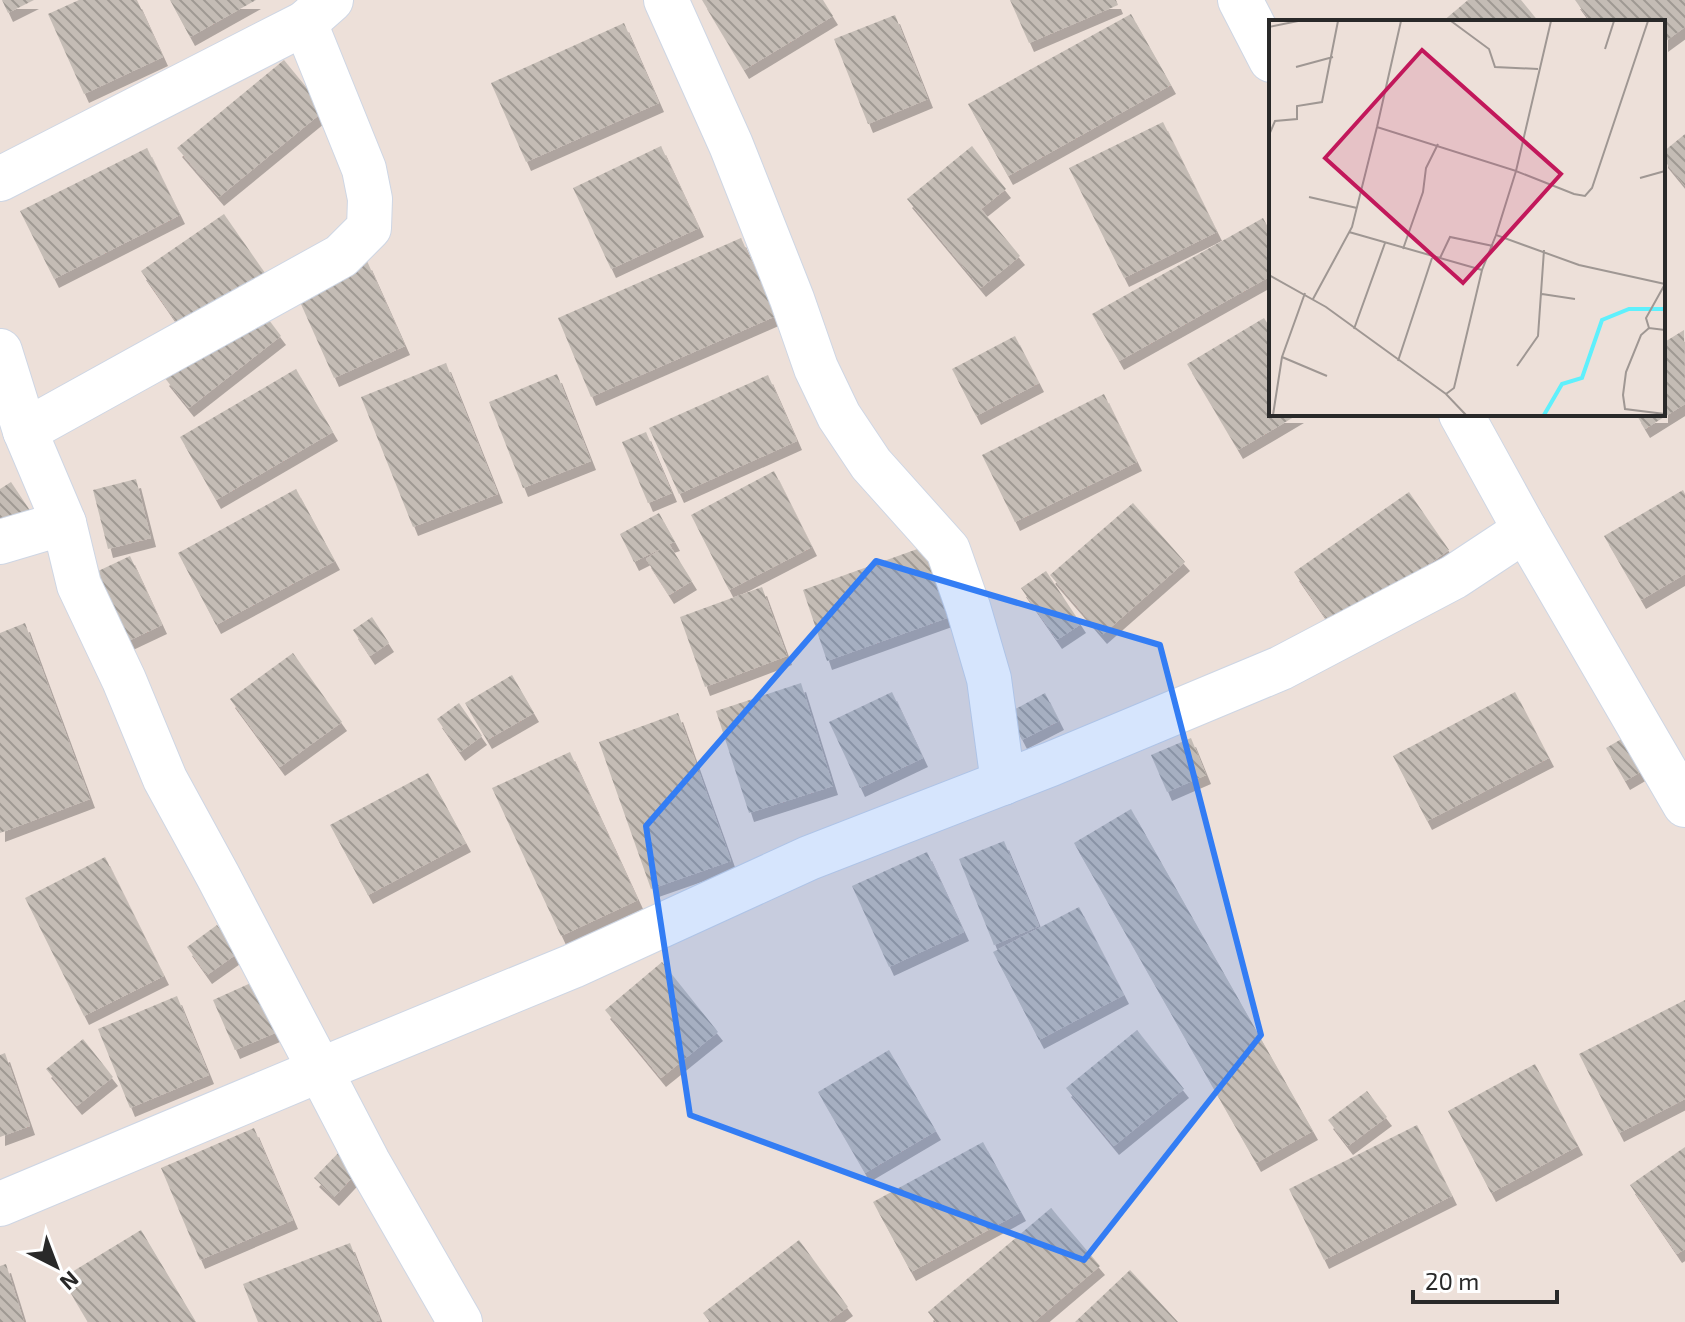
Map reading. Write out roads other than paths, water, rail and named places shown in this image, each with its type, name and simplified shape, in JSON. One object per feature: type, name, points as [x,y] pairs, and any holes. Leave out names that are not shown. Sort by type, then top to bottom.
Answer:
[{"type":"street","points":[[666,0],[731,145],[816,368],[839,416],[871,464],[948,550],[989,679],[1003,783]]},
{"type":"street","points":[[1240,0],[1269,56]]},
{"type":"street","points":[[0,179],[318,12],[370,199],[369,228],[341,256],[25,431]]},
{"type":"street","points":[[0,351],[25,431],[64,523],[79,585],[124,680],[165,779],[368,1162],[460,1322]]},
{"type":"street","points":[[1462,416],[1685,805]]},
{"type":"street","points":[[0,542],[64,523]]},
{"type":"street","points":[[0,1204],[573,966],[809,858],[1003,783],[1281,668],[1454,577],[1525,530]]}]
